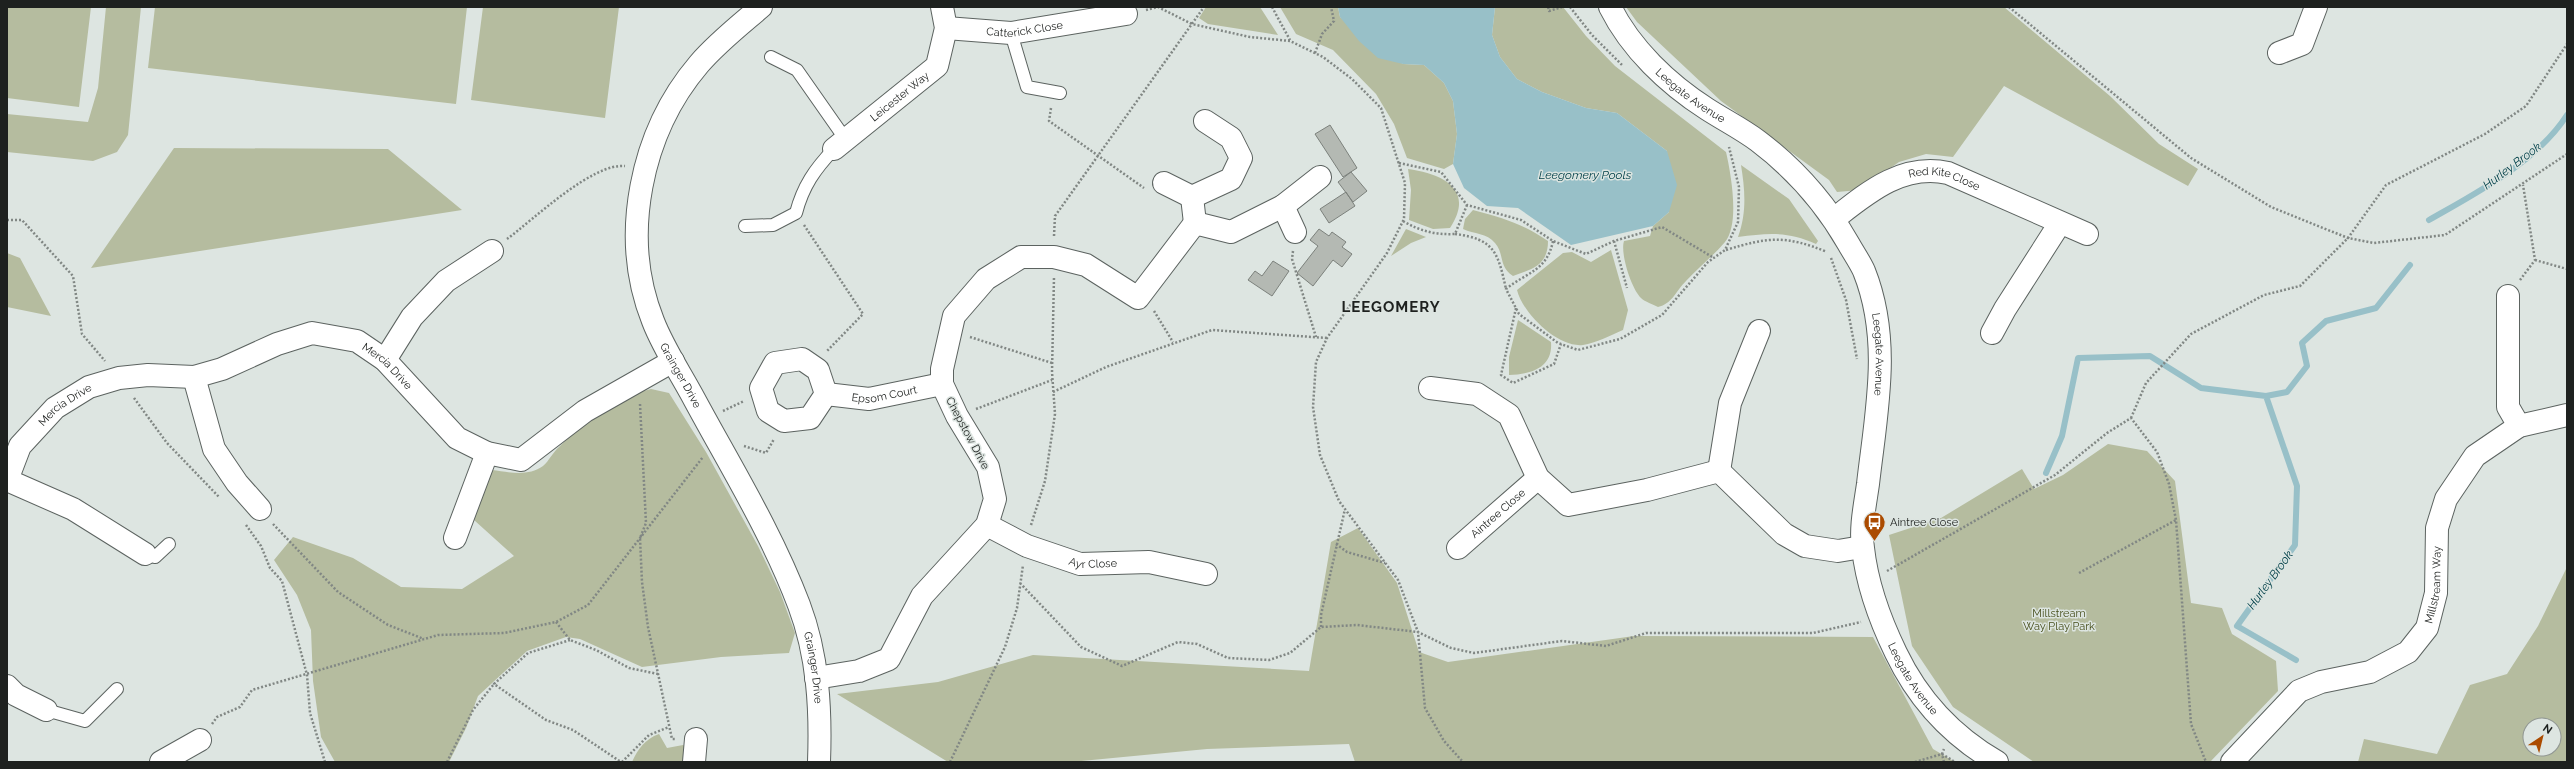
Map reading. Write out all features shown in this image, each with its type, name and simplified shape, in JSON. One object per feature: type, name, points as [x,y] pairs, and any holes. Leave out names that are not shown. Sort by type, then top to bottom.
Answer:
[{"type":"street","name":"Grainger Drive","points":[[761,7],[710,53],[678,94],[654,138],[645,169],[640,196],[637,244],[642,282],[653,321],[673,361],[778,555],[800,607],[814,656],[821,711],[819,762]]},
{"type":"street","name":"Leicester Way","points":[[840,145],[936,66],[946,28],[942,7]]},
{"type":"street","name":"Leegate Avenue","points":[[1610,7],[1618,21],[1656,70],[1705,108],[1757,141],[1786,165],[1813,192],[1834,219],[1864,271],[1879,326],[1881,373],[1862,547],[1879,618],[1915,689],[1933,712],[1951,729],[1997,762]]},
{"type":"street","points":[[2279,53],[2302,44],[2316,7]]},
{"type":"street","name":"Catterick Close","points":[[946,28],[1010,33],[1101,13],[1126,14]]},
{"type":"street","points":[[1192,197],[1232,179],[1241,158],[1231,138],[1205,121]]},
{"type":"street","name":"Red Kite Close","points":[[1834,219],[1877,186],[1916,172],[1936,170],[1948,173],[2087,234]]},
{"type":"street","points":[[1195,223],[1231,232],[1283,206],[1320,177]]},
{"type":"street","points":[[1164,183],[1192,197]]},
{"type":"street","points":[[1145,303],[1195,223],[1192,197]]},
{"type":"street","points":[[1283,206],[1295,232]]},
{"type":"street","points":[[1992,333],[2005,309],[2060,223]]},
{"type":"street","points":[[385,360],[412,317],[446,280],[492,251]]},
{"type":"street","name":"Chepstow Drive","points":[[816,678],[859,671],[889,659],[922,596],[986,525],[995,499],[988,467],[957,416],[942,384],[942,369],[954,316],[986,279],[1021,257],[1054,257],[1086,265],[1145,303]]},
{"type":"street","points":[[2508,296],[2508,407],[2519,426]]},
{"type":"street","points":[[1720,471],[1730,403],[1759,331]]},
{"type":"street","name":"Mercia Drive","points":[[7,480],[13,442],[55,408],[89,386],[118,378],[148,375],[194,377],[222,369],[277,344],[312,333],[357,341],[385,360],[457,438],[487,453],[521,460],[585,411],[673,361]]},
{"type":"street","points":[[802,359],[818,370],[826,394],[810,418],[784,421],[768,411],[762,392],[761,388],[775,363],[802,359]]},
{"type":"street","points":[[194,377],[214,449],[237,484],[251,515]]},
{"type":"street","name":"Epsom Court","points":[[826,394],[869,399],[942,384]]},
{"type":"street","points":[[1430,388],[1478,394],[1509,415],[1538,478],[1568,505],[1647,490],[1720,471]]},
{"type":"street","name":"Millstream Way","points":[[2232,762],[2299,691],[2321,682],[2370,672],[2408,652],[2427,628],[2436,593],[2437,528],[2446,499],[2475,456],[2519,426],[2567,415]]},
{"type":"street","points":[[455,538],[487,453]]},
{"type":"street","points":[[1720,471],[1784,534],[1805,546],[1838,550],[1862,547]]},
{"type":"street","name":"Aintree Close","points":[[1458,548],[1538,478]]},
{"type":"street","points":[[7,480],[73,510],[145,554]]},
{"type":"street","name":"Ayr Close","points":[[986,525],[1027,546],[1080,564],[1149,562],[1206,574]]},
{"type":"street","points":[[7,686],[16,695],[46,710]]},
{"type":"street","points":[[160,762],[200,740]]},
{"type":"street","points":[[694,762],[696,740]]},
{"type":"lane","points":[[1010,33],[1027,87],[1056,92]]},
{"type":"lane","points":[[746,226],[772,225],[796,213],[801,192],[814,170],[840,145],[797,70],[771,57]]},
{"type":"lane","points":[[145,554],[155,557],[169,544]]},
{"type":"lane","points":[[46,710],[85,722],[117,688]]},
{"type":"path","points":[[1126,14],[1158,7],[1192,24],[1250,37],[1290,41],[1315,53],[1352,79],[1380,108],[1406,183],[1403,221],[1387,253],[1327,338],[1316,362],[1312,407],[1320,455],[1339,500],[1398,580],[1418,632],[1425,708],[1444,741],[1463,762]]},
{"type":"path","points":[[950,762],[1005,647],[1017,608],[1027,546],[1044,481],[1055,414],[1052,363],[1055,216],[1204,7]]},
{"type":"path","points":[[1272,7],[1290,41]]},
{"type":"path","points":[[1315,53],[1322,34],[1334,21],[1330,7]]},
{"type":"path","points":[[1548,7],[1549,11],[1562,7]]},
{"type":"path","points":[[1570,7],[1592,35],[1626,69]]},
{"type":"path","points":[[2009,7],[2191,158],[2271,207],[2348,238],[2374,243],[2445,235],[2523,185],[2567,154]]},
{"type":"path","points":[[1883,574],[2055,475],[2107,433],[2131,418],[2146,383],[2191,334],[2264,296],[2300,286],[2348,238],[2386,185],[2485,134],[2526,106],[2567,44]]},
{"type":"path","points":[[1056,92],[1049,121],[1152,194],[1164,183]]},
{"type":"path","points":[[1724,144],[1735,152]]},
{"type":"path","points":[[1726,250],[1738,222],[1739,187],[1729,148]]},
{"type":"path","points":[[1399,163],[1441,172],[1467,205],[1521,220],[1554,241],[1586,254],[1614,241],[1662,227],[1714,258]]},
{"type":"path","points":[[492,251],[590,175],[619,166],[645,169]]},
{"type":"path","points":[[2508,296],[2535,260],[2523,185]]},
{"type":"path","points":[[1456,234],[1467,205]]},
{"type":"path","points":[[796,213],[863,314],[812,366]]},
{"type":"path","points":[[7,220],[22,220],[72,276],[82,334],[168,443],[221,498]]},
{"type":"path","points":[[1403,221],[1418,230],[1441,234],[1473,236],[1491,246],[1501,266],[1506,289],[1519,314],[1561,344],[1578,350],[1620,339],[1662,315],[1708,262],[1726,250],[1745,244],[1791,239],[1827,252]]},
{"type":"path","points":[[1295,232],[1292,259],[1316,337]]},
{"type":"path","points":[[1506,289],[1540,267],[1550,255],[1554,241]]},
{"type":"path","points":[[1614,241],[1626,288]]},
{"type":"path","points":[[1824,246],[1837,271],[1846,300],[1858,362]]},
{"type":"path","points":[[2535,260],[2567,269]]},
{"type":"path","points":[[1145,303],[1173,342]]},
{"type":"path","points":[[1516,308],[1501,375],[1513,383],[1537,373],[1554,364],[1561,344]]},
{"type":"path","points":[[950,330],[1052,363]]},
{"type":"path","points":[[1053,392],[1106,367],[1173,342],[1212,330],[1327,338]]},
{"type":"path","points":[[639,379],[646,523],[640,538],[642,582],[648,626],[672,739],[696,740]]},
{"type":"path","points":[[957,416],[1052,380]]},
{"type":"path","points":[[705,419],[762,392]]},
{"type":"path","points":[[2131,418],[2157,452],[2169,484],[2176,520],[2191,724],[2206,762]]},
{"type":"path","points":[[200,740],[217,717],[240,707],[252,690],[307,675],[438,635],[504,633],[556,622],[588,605],[702,458],[720,447],[740,445],[766,453],[784,421]]},
{"type":"path","points":[[1322,627],[1321,615],[1336,544],[1346,509]]},
{"type":"path","points":[[251,515],[338,592],[388,625],[425,639]]},
{"type":"path","points":[[251,515],[270,568],[282,581],[307,675],[310,713],[325,762]]},
{"type":"path","points":[[2079,573],[2176,520]]},
{"type":"path","points":[[1336,544],[1347,552],[1386,563]]},
{"type":"path","points":[[1020,583],[1081,647],[1122,666],[1178,642],[1197,644],[1228,658],[1269,660],[1290,652],[1322,627],[1374,625],[1418,632],[1451,648],[1474,653],[1562,641],[1606,646],[1646,633],[1813,633],[1879,618]]},
{"type":"path","points":[[556,622],[570,640],[596,650],[629,668],[658,674]]},
{"type":"path","points":[[448,762],[473,710],[494,684],[528,653],[570,640]]},
{"type":"path","points":[[494,684],[546,720],[573,730],[621,762],[649,735],[669,727]]},
{"type":"path","points":[[1915,762],[1942,754],[1955,762]]},
{"type":"path","points":[[1942,754],[1944,762]]},
{"type":"green space","points":[[7,7],[91,7],[79,107],[7,98]]},
{"type":"green space","points":[[106,7],[141,7],[128,135],[117,152],[93,161],[7,152],[7,114],[88,122],[98,88]]},
{"type":"green space","points":[[155,7],[467,7],[456,104],[148,68]]},
{"type":"green space","points":[[483,7],[619,7],[605,118],[471,100]]},
{"type":"green space","points":[[1206,7],[1260,7],[1278,35],[1208,24],[1199,18]]},
{"type":"green space","points":[[1280,7],[1338,7],[1340,17],[1403,64],[1424,65],[1444,83],[1453,101],[1457,134],[1453,164],[1444,169],[1407,158],[1394,124],[1376,94],[1333,50],[1296,34]]},
{"type":"green space","points":[[1495,7],[1563,7],[1586,36],[1615,66],[1726,152],[1733,198],[1730,234],[1725,242],[1686,281],[1667,303],[1658,307],[1641,298],[1637,293],[1627,270],[1623,246],[1624,241],[1650,236],[1653,226],[1669,212],[1667,151],[1617,113],[1586,108],[1542,92],[1517,79],[1500,57],[1492,35]]},
{"type":"green space","points":[[1626,7],[2004,7],[2110,96],[2159,144],[2198,169],[2188,186],[2004,86],[1953,157],[1926,154],[1899,162],[1859,190],[1837,192],[1829,180],[1721,101],[1637,22]]},
{"type":"green space","points":[[174,148],[388,149],[462,210],[91,268]]},
{"type":"green space","points":[[1741,165],[1789,199],[1818,241],[1816,244],[1796,237],[1778,234],[1738,237],[1744,210]]},
{"type":"green space","points":[[1408,169],[1433,175],[1452,186],[1457,194],[1459,203],[1457,215],[1450,228],[1433,229],[1409,220],[1411,190]]},
{"type":"green space","points":[[1473,210],[1529,229],[1548,241],[1545,256],[1542,261],[1533,268],[1513,276],[1505,268],[1498,247],[1492,240],[1484,235],[1463,229],[1465,219]]},
{"type":"green space","points":[[1406,229],[1426,237],[1411,243],[1391,256]]},
{"type":"green space","points":[[1611,250],[1628,310],[1623,330],[1588,344],[1573,344],[1562,341],[1552,335],[1533,318],[1520,299],[1517,290],[1563,253],[1572,252],[1591,262]]},
{"type":"green space","points":[[7,253],[20,258],[51,316],[7,307]]},
{"type":"green space","points":[[1518,320],[1551,342],[1551,351],[1544,364],[1539,368],[1525,373],[1509,375],[1509,357]]},
{"type":"green space","points":[[651,389],[669,393],[706,452],[758,546],[780,592],[795,633],[789,653],[721,657],[642,667],[580,639],[566,637],[527,651],[478,696],[466,728],[449,762],[335,762],[321,737],[313,681],[311,630],[297,595],[274,560],[293,537],[353,558],[401,587],[462,589],[514,556],[474,520],[492,470],[511,473],[524,473],[531,472],[543,466],[557,449],[601,412],[625,398]]},
{"type":"green space","name":"Millstream Way Play Park","points":[[2108,444],[2147,451],[2175,481],[2191,603],[2222,608],[2232,634],[2276,661],[2278,691],[2210,762],[2034,762],[1953,707],[1912,646],[1889,535],[1941,518],[2022,469],[2034,489],[2063,475]]},
{"type":"green space","points":[[1358,528],[1397,583],[1419,652],[1448,662],[1634,636],[1873,637],[1933,749],[1955,762],[1355,762],[1349,744],[1207,749],[1071,762],[948,762],[837,694],[938,682],[1033,655],[1309,671],[1331,542]]},
{"type":"green space","points":[[2567,567],[2567,762],[2358,762],[2364,739],[2437,754],[2470,685],[2507,674],[2538,626]]},
{"type":"green space","points":[[659,734],[667,748],[683,745],[688,748],[690,762],[632,762],[642,745]]},
{"type":"water","name":"Leegomery Pools","points":[[1338,7],[1495,7],[1492,35],[1500,57],[1517,79],[1542,92],[1586,108],[1617,113],[1667,151],[1677,185],[1669,212],[1653,226],[1571,245],[1518,208],[1487,206],[1464,188],[1453,164],[1457,134],[1453,101],[1444,83],[1424,65],[1403,64],[1378,58],[1359,41],[1340,17]]},
{"type":"building","points":[[1330,125],[1357,168],[1343,177],[1315,134]]},
{"type":"building","points":[[1351,172],[1367,191],[1353,202],[1338,182]]},
{"type":"building","points":[[1346,192],[1355,206],[1329,223],[1320,209]]},
{"type":"building","points":[[1319,229],[1329,236],[1332,232],[1346,242],[1342,247],[1352,254],[1342,267],[1333,260],[1313,286],[1297,273],[1318,246],[1310,240]]},
{"type":"building","points":[[1273,261],[1289,271],[1272,296],[1248,280],[1255,271],[1262,276]]},
{"type":"waterway","name":"Hurley Brook","points":[[2429,220],[2466,199],[2523,162],[2554,132],[2567,115]]},
{"type":"waterway","name":"Hurley Brook","points":[[2046,473],[2062,436],[2078,358],[2150,356],[2201,388],[2266,396],[2287,392],[2307,366],[2302,343],[2326,321],[2376,308],[2410,265]]},
{"type":"waterway","name":"Hurley Brook","points":[[2266,396],[2297,486],[2295,545],[2237,626],[2296,660]]},
{"type":"place","name":"Aintree Close","points":[[1875,542]]},
{"type":"district","name":"LEEGOMERY","points":[[1391,307]]}]
